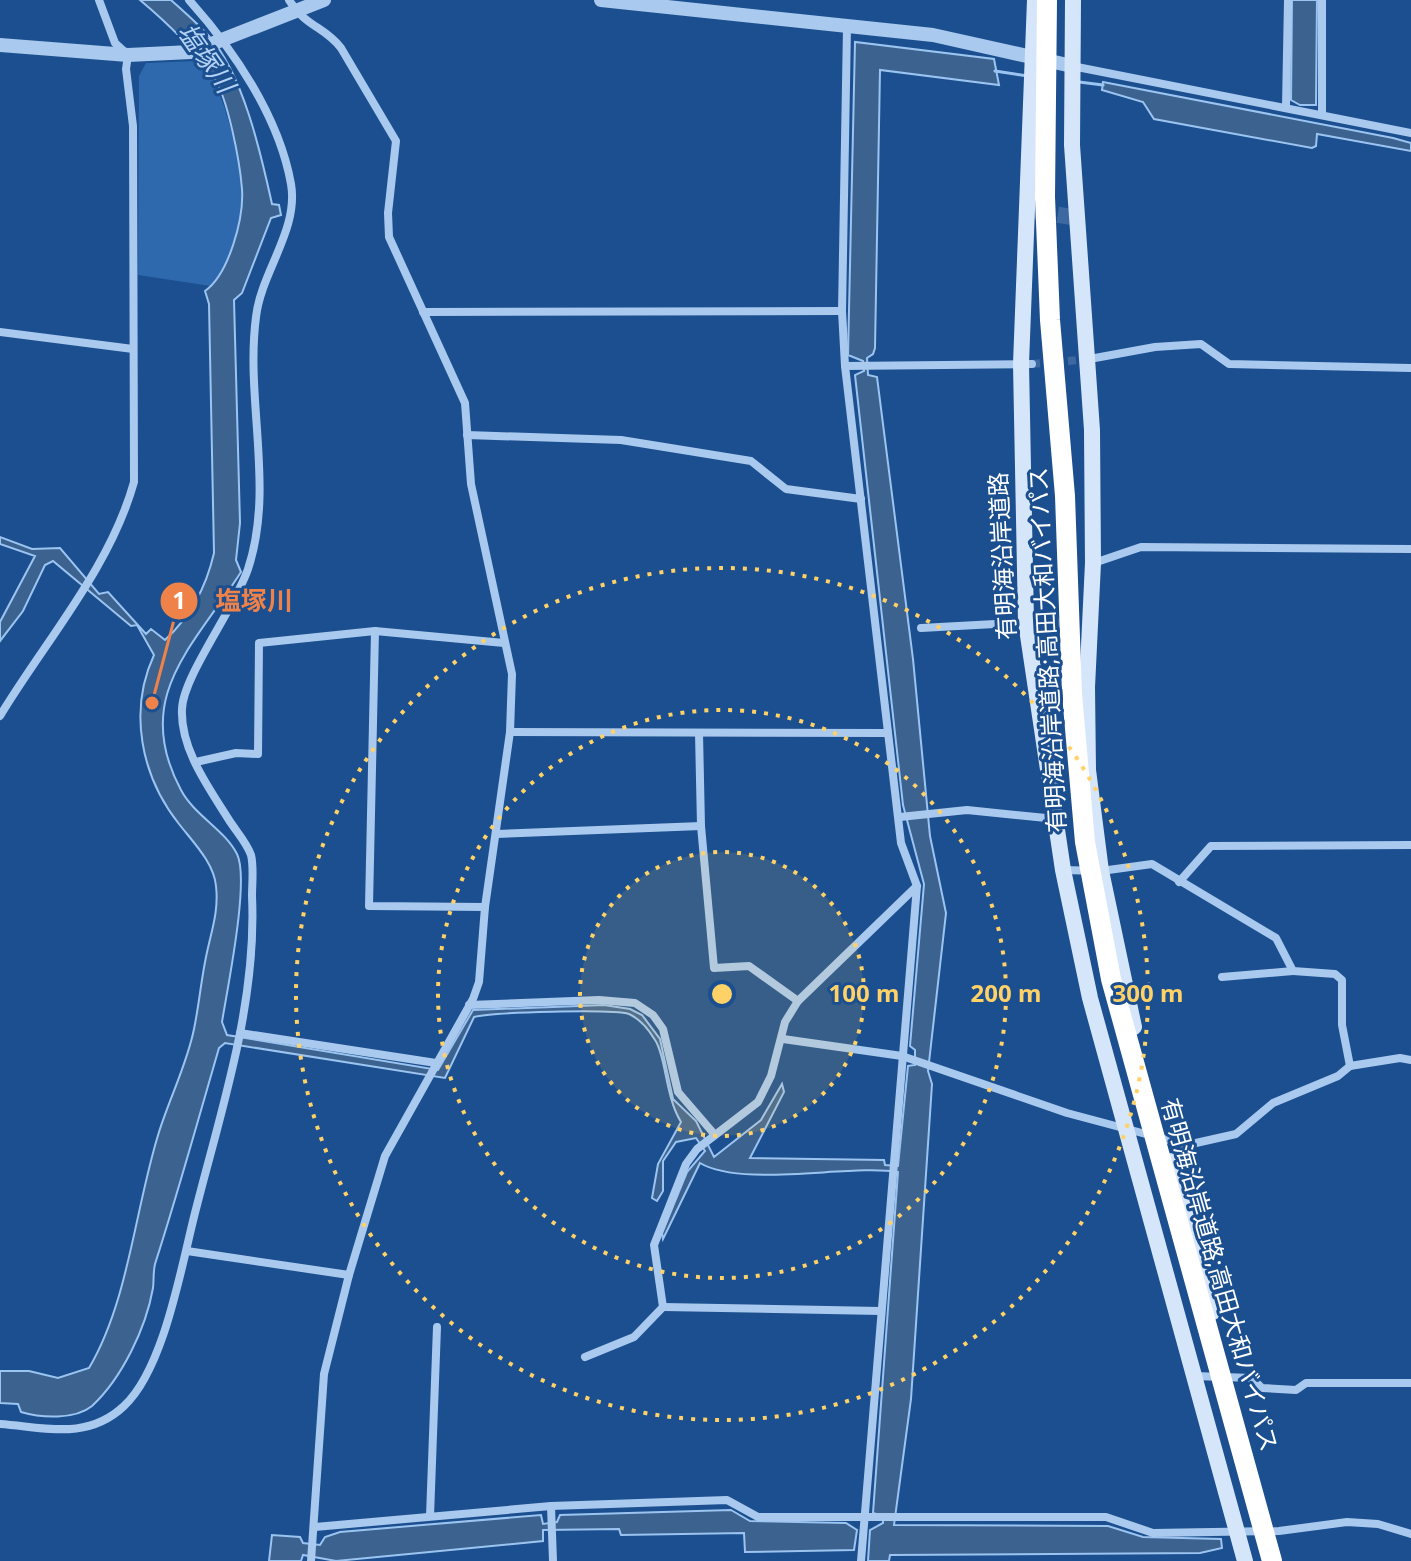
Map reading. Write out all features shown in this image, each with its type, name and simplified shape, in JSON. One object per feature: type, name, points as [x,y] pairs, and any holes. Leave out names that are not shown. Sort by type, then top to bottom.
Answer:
[{"type":"highway","name":"有明海沿岸道路;高田大和バイパス","points":[[1039,1],[1035,206],[1050,320],[1065,496],[1072,694],[1085,842],[1111,979],[1272,1561]]},
{"type":"main road","name":"有明海沿岸道路","points":[[1039,1],[1033,55],[1035,206],[1026,364],[1030,622],[1056,819],[1063,870],[1090,998],[1245,1561]]},
{"type":"main road","points":[[1073,3],[1072,145],[1093,563],[1085,623],[1086,738],[1101,871],[1125,992],[1274,1529],[1280,1561]]},
{"type":"street","points":[[99,0],[115,43],[135,55]]},
{"type":"street","points":[[0,1424],[65,1432],[85,1429],[122,1409],[136,1392],[162,1335],[187,1251],[240,1033],[253,918],[251,855],[187,746],[182,709],[185,691],[236,600],[253,549],[259,497],[256,312],[293,203],[288,172],[270,125],[222,42],[189,0]]},
{"type":"street","points":[[0,45],[135,55],[191,52],[222,42],[293,5],[324,0]]},
{"type":"street","points":[[601,0],[933,35],[1072,66],[1411,133]]},
{"type":"street","points":[[1286,106],[1288,0]]},
{"type":"street","points":[[1322,0],[1322,114]]},
{"type":"street","points":[[293,5],[307,23],[334,39],[392,128],[397,155],[388,213],[389,237],[465,403],[471,484],[500,606],[504,643],[512,674],[510,732],[485,907],[479,982],[385,1156],[349,1275],[324,1374],[311,1561]]},
{"type":"street","points":[[847,27],[842,311],[845,366],[901,843],[917,886],[861,1561]]},
{"type":"street","points":[[0,716],[94,573],[124,519],[134,482],[133,126],[126,69],[135,55]]},
{"type":"street","points":[[423,312],[842,311]]},
{"type":"street","points":[[0,332],[133,349]]},
{"type":"street","points":[[1084,360],[1155,347],[1201,344],[1229,364],[1411,368]]},
{"type":"street","points":[[845,366],[1026,364]]},
{"type":"street","points":[[467,435],[621,440],[751,461],[786,489],[861,499]]},
{"type":"street","points":[[1093,563],[1141,547],[1411,549]]},
{"type":"street","points":[[921,628],[1030,622]]},
{"type":"street","points":[[196,762],[236,753],[258,754],[259,643],[375,631],[504,643]]},
{"type":"street","points":[[375,631],[369,906],[485,907]]},
{"type":"street","points":[[510,732],[888,733]]},
{"type":"street","points":[[699,733],[701,826],[714,968],[749,966],[798,1001]]},
{"type":"street","points":[[900,817],[967,810],[1056,819]]},
{"type":"street","points":[[496,834],[701,826]]},
{"type":"street","points":[[1179,882],[1211,846],[1411,845]]},
{"type":"street","points":[[1063,870],[1101,871],[1152,864],[1276,938],[1293,971]]},
{"type":"street","points":[[663,1307],[654,1245],[686,1164],[715,1135],[758,1102],[783,1039],[785,1022],[798,1001],[917,886]]},
{"type":"street","points":[[1222,977],[1293,971],[1335,974],[1342,980],[1342,1025],[1350,1066]]},
{"type":"street","points":[[469,1005],[599,1000],[635,1003],[653,1015],[663,1029],[678,1092],[715,1135]]},
{"type":"street","points":[[240,1033],[436,1063]]},
{"type":"street","points":[[783,1039],[902,1056],[1125,1132],[1165,1137],[1187,1145],[1236,1134],[1273,1103],[1338,1076],[1350,1066],[1400,1058],[1411,1060]]},
{"type":"street","points":[[1155,1235],[1189,1223]]},
{"type":"street","points":[[187,1251],[349,1275]]},
{"type":"street","points":[[585,1357],[634,1337],[663,1307],[880,1311]]},
{"type":"street","points":[[430,1516],[437,1327]]},
{"type":"street","points":[[1194,1376],[1252,1378],[1262,1388],[1296,1390],[1306,1383],[1411,1383]]},
{"type":"street","points":[[314,1532],[430,1516],[727,1500],[758,1517],[1106,1517],[1153,1533],[1238,1532],[1347,1522],[1378,1524],[1411,1534]]},
{"type":"street","points":[[550,1511],[553,1561]]},
{"type":"shaded area","points":[[197,61],[213,79],[224,106],[252,201],[217,287],[138,275],[139,76],[146,63]]},
{"type":"water","points":[[140,0],[171,0],[220,51],[241,92],[272,204],[279,205],[281,215],[271,218],[242,293],[234,300],[240,523],[236,560],[241,572],[188,649],[175,674],[166,700],[163,727],[167,757],[181,790],[232,845],[240,867],[239,910],[222,1022],[227,1035],[438,1070],[473,1010],[604,1005],[630,1009],[642,1015],[660,1039],[673,1099],[696,1121],[714,1157],[761,1120],[782,1084],[784,1092],[750,1158],[884,1160],[885,1165],[898,1166],[908,1066],[915,1065],[915,1050],[910,1046],[924,884],[903,805],[855,375],[864,371],[863,361],[848,355],[855,42],[994,59],[999,85],[880,70],[875,348],[867,358],[868,375],[877,377],[913,659],[930,836],[946,913],[928,1071],[932,1084],[911,1399],[894,1525],[1108,1526],[1143,1537],[1221,1539],[1222,1548],[1200,1553],[890,1555],[889,1561],[868,1561],[870,1530],[883,1523],[883,1516],[873,1513],[898,1172],[742,1174],[700,1163],[663,1239],[662,1233],[687,1172],[705,1151],[696,1138],[676,1142],[663,1161],[663,1191],[657,1201],[652,1198],[658,1164],[681,1122],[672,1100],[655,1040],[637,1019],[618,1012],[577,1011],[474,1017],[445,1078],[225,1043],[219,1048],[155,1264],[145,1319],[123,1367],[103,1395],[77,1414],[38,1416],[21,1412],[18,1404],[0,1403],[0,1371],[29,1371],[58,1378],[89,1368],[103,1341],[122,1283],[159,1132],[191,1042],[216,905],[216,886],[211,869],[166,805],[148,764],[140,720],[146,676],[154,655],[137,625],[131,626],[53,561],[45,565],[23,611],[0,641],[0,622],[35,556],[0,544],[0,537],[32,549],[60,548],[99,594],[108,592],[146,634],[151,629],[165,640],[196,601],[214,553],[209,304],[205,291],[221,272],[238,230],[241,178],[228,114],[213,76],[179,36]]},
{"type":"water","points":[[1292,0],[1317,0],[1316,105],[1300,105],[1291,100]]},
{"type":"water","points":[[1103,82],[1393,138],[1411,143],[1411,151],[1317,134],[1316,146],[1312,148],[1154,119],[1143,102],[1102,90]]},
{"type":"water","points":[[731,1510],[750,1521],[846,1523],[857,1530],[854,1550],[745,1552],[744,1533],[621,1535],[619,1529],[543,1530],[543,1541],[336,1561],[303,1555],[301,1561],[269,1561],[272,1535],[300,1537],[303,1543],[320,1545],[325,1537],[340,1532],[541,1515],[543,1524],[557,1522],[560,1515]]},
{"type":"waterway","points":[[995,71],[1028,76]]},
{"type":"waterway","points":[[1079,82],[1103,85]]},
{"type":"tunnel","points":[[1034,211],[1072,217]]},
{"type":"tunnel","points":[[1032,364],[1079,360]]},
{"type":"tunnel","points":[[1034,622],[1080,623]]},
{"type":"place","name":"塩塚川","points":[[152,703]]}]
